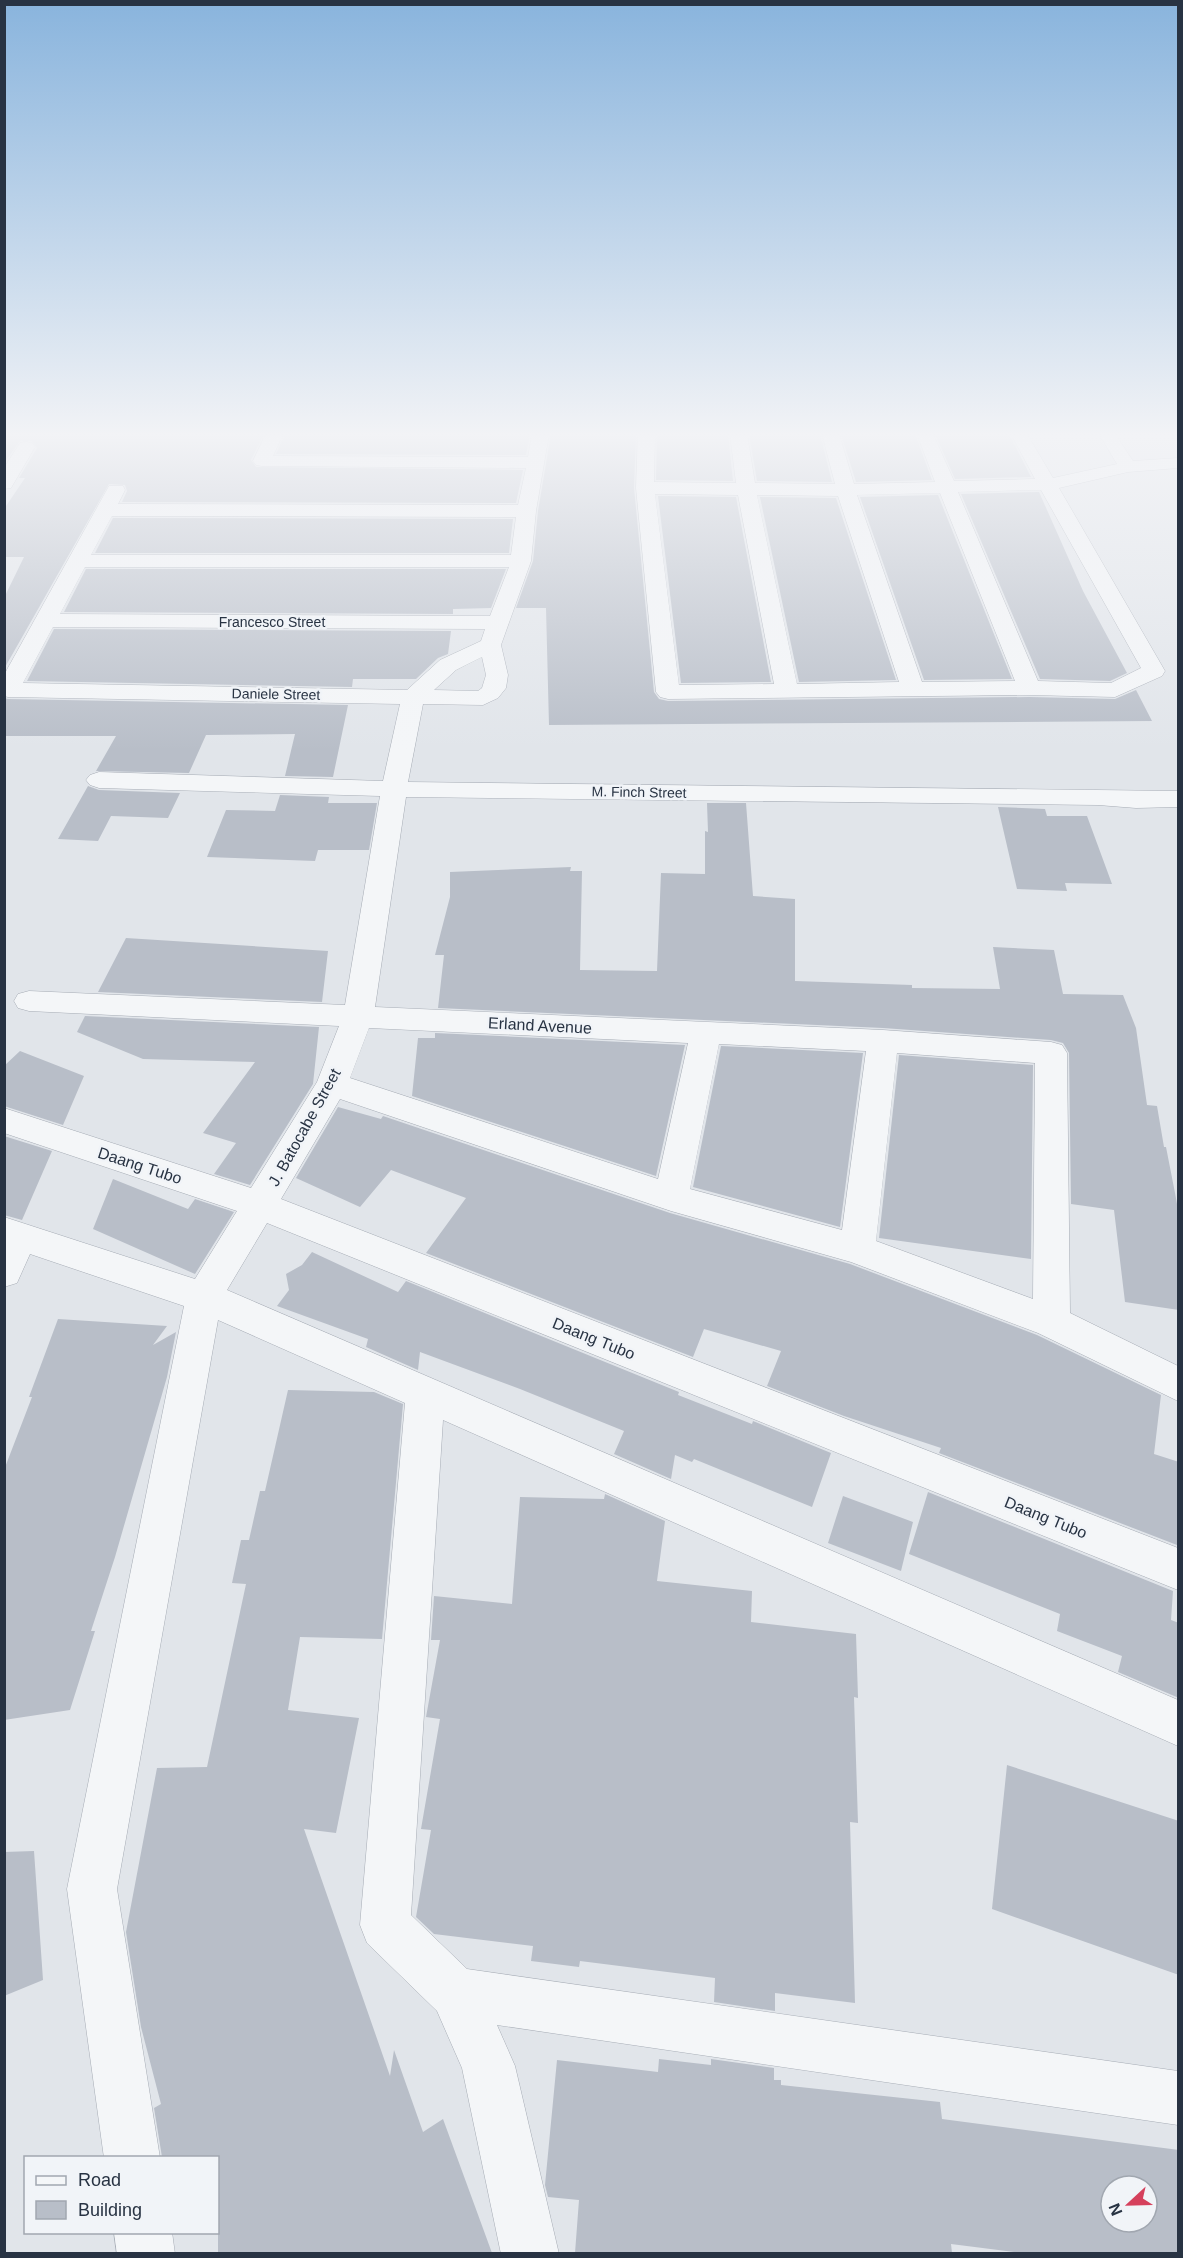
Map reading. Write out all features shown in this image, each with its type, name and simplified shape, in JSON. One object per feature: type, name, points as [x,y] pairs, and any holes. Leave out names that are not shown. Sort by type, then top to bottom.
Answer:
[{"type":"street","points":[[45,620],[89,539]]},
{"type":"street","points":[[412,701],[448,665],[490,645],[520,561],[523,539]]},
{"type":"street","points":[[651,539],[668,692],[1029,688],[1115,690],[1154,671],[1081,539]]},
{"type":"street","points":[[756,539],[787,690]]},
{"type":"street","points":[[863,539],[914,691]]},
{"type":"street","points":[[968,539],[1029,688]]},
{"type":"street","points":[[77,561],[520,561]]},
{"type":"street","name":"Francesco Street","points":[[45,620],[498,623]]},
{"type":"street","name":"Daniele Street","points":[[45,620],[8,690],[412,701],[477,699],[488,695],[497,684],[498,677],[490,645]]},
{"type":"street","name":"J. Batocabe Street","points":[[132,2156],[92,1889],[204,1297],[332,1084],[358,1017],[394,789],[412,701]]},
{"type":"street","name":"M. Finch Street","points":[[99,780],[394,789],[1179,799]]},
{"type":"street","name":"Erland Avenue","points":[[29,1001],[883,1041],[1051,1053],[1051,1322]]},
{"type":"street","points":[[671,1197],[706,1033]]},
{"type":"street","points":[[857,1249],[883,1041]]},
{"type":"street","points":[[332,1084],[671,1197],[857,1249],[1051,1322],[1179,1384]]},
{"type":"street","name":"Daang Tubo","points":[[4,1120],[260,1205],[1179,1569]]},
{"type":"street","points":[[4,1272],[12,1233],[204,1297],[1179,1723]]},
{"type":"street","points":[[425,1393],[385,1924],[455,1994],[488,2066],[530,2253]]},
{"type":"street","points":[[455,1994],[1179,2098]]},
{"type":"street","points":[[143,2234],[146,2253]]},
{"type":"building","points":[[4,539],[78,539],[4,669],[4,598],[24,557],[4,557]]},
{"type":"building","points":[[102,539],[511,539],[509,553],[95,553]]},
{"type":"building","points":[[535,539],[639,539],[654,692],[659,699],[668,701],[1029,697],[1115,699],[1136,690],[1152,721],[549,725],[546,608],[516,608],[533,561]]},
{"type":"building","points":[[663,539],[744,539],[771,682],[681,683]]},
{"type":"building","points":[[769,539],[850,539],[896,680],[799,682]]},
{"type":"building","points":[[875,539],[956,539],[1012,679],[924,680]]},
{"type":"building","points":[[980,539],[1060,539],[1083,591],[1127,673],[1110,681],[1040,679]]},
{"type":"building","points":[[86,569],[506,569],[491,608],[453,609],[453,614],[64,612]]},
{"type":"building","points":[[54,629],[451,631],[448,654],[438,658],[416,679],[353,679],[352,687],[27,681]]},
{"type":"building","points":[[4,698],[348,705],[333,777],[285,776],[295,734],[206,735],[189,773],[96,771],[116,736],[4,736]]},
{"type":"building","points":[[88,786],[99,790],[180,793],[168,818],[111,816],[98,841],[58,839]]},
{"type":"building","points":[[280,795],[329,797],[328,803],[377,803],[369,850],[318,850],[315,861],[207,857],[226,810],[275,811]]},
{"type":"building","points":[[707,803],[746,803],[753,896],[795,899],[795,981],[912,985],[912,988],[1000,989],[993,947],[1054,950],[1063,994],[1123,995],[1136,1028],[1147,1105],[1157,1106],[1179,1215],[1179,1310],[1125,1302],[1114,1210],[1071,1204],[1069,1053],[1063,1043],[1051,1040],[883,1028],[438,1008],[444,955],[435,955],[450,897],[450,872],[571,867],[570,871],[582,871],[580,970],[657,971],[661,873],[705,874],[705,831],[708,832]]},
{"type":"building","points":[[998,807],[1045,809],[1047,816],[1087,816],[1112,884],[1065,883],[1067,891],[1017,889]]},
{"type":"building","points":[[126,938],[328,951],[322,1002],[98,992]]},
{"type":"building","points":[[85,1016],[319,1027],[313,1084],[250,1185],[214,1174],[236,1143],[203,1133],[255,1062],[143,1059],[77,1032]]},
{"type":"building","points":[[435,1033],[685,1045],[656,1176],[412,1096],[418,1038],[435,1038]]},
{"type":"building","points":[[721,1046],[863,1053],[840,1227],[693,1187]]},
{"type":"building","points":[[20,1051],[84,1076],[63,1125],[4,1106],[4,1066]]},
{"type":"building","points":[[899,1055],[1033,1065],[1031,1259],[879,1238]]},
{"type":"building","points":[[338,1107],[381,1119],[383,1116],[670,1213],[850,1264],[1037,1335],[1161,1395],[1154,1454],[1179,1462],[1177,1545],[939,1453],[941,1448],[844,1416],[767,1386],[781,1351],[704,1329],[693,1357],[426,1253],[466,1198],[391,1170],[360,1207],[296,1178]]},
{"type":"building","points":[[4,1136],[52,1151],[22,1220],[4,1215]]},
{"type":"building","points":[[113,1179],[188,1209],[195,1199],[234,1212],[195,1274],[93,1229]]},
{"type":"building","points":[[312,1252],[398,1292],[406,1281],[679,1392],[678,1395],[752,1424],[753,1421],[831,1453],[812,1507],[694,1459],[692,1462],[675,1455],[671,1479],[614,1454],[624,1431],[420,1352],[418,1370],[366,1347],[368,1339],[277,1306],[289,1290],[286,1274],[302,1265]]},
{"type":"building","points":[[58,1319],[167,1326],[153,1345],[176,1332],[167,1377],[91,1631],[95,1631],[70,1710],[4,1720],[4,1470]]},
{"type":"building","points":[[288,1390],[374,1392],[403,1404],[382,1639],[300,1637],[288,1710],[359,1718],[336,1833],[304,1829],[390,2076],[394,2050],[423,2132],[443,2119],[492,2253],[218,2253],[219,2156],[162,2156],[154,2108],[161,2104],[141,2027],[126,1932],[157,1768],[207,1767],[246,1584],[232,1583],[241,1540],[249,1540],[260,1491],[265,1491]]},
{"type":"building","points":[[928,1492],[1173,1591],[1171,1620],[1179,1623],[1179,1698],[1118,1672],[1122,1656],[1057,1631],[1060,1614],[909,1554]]},
{"type":"building","points":[[605,1494],[665,1521],[657,1581],[752,1591],[751,1622],[856,1634],[858,1698],[854,1697],[858,1823],[850,1822],[855,2003],[775,1993],[775,2011],[714,2002],[715,1978],[580,1961],[579,1967],[531,1961],[533,1946],[434,1934],[416,1917],[431,1830],[421,1829],[440,1719],[426,1717],[440,1640],[431,1640],[434,1596],[512,1604],[520,1497],[604,1499]]},
{"type":"building","points":[[843,1496],[913,1522],[901,1571],[828,1543]]},
{"type":"building","points":[[1007,1765],[1179,1821],[1179,1975],[992,1909]]},
{"type":"building","points":[[34,1851],[43,1980],[4,1996],[4,1852]]},
{"type":"building","points":[[659,2059],[711,2065],[711,2059],[774,2068],[774,2080],[781,2080],[781,2085],[940,2102],[942,2119],[1179,2150],[1179,2253],[1022,2253],[951,2244],[952,2253],[575,2253],[579,2200],[548,2197],[545,2185],[557,2060],[658,2072]]}]
